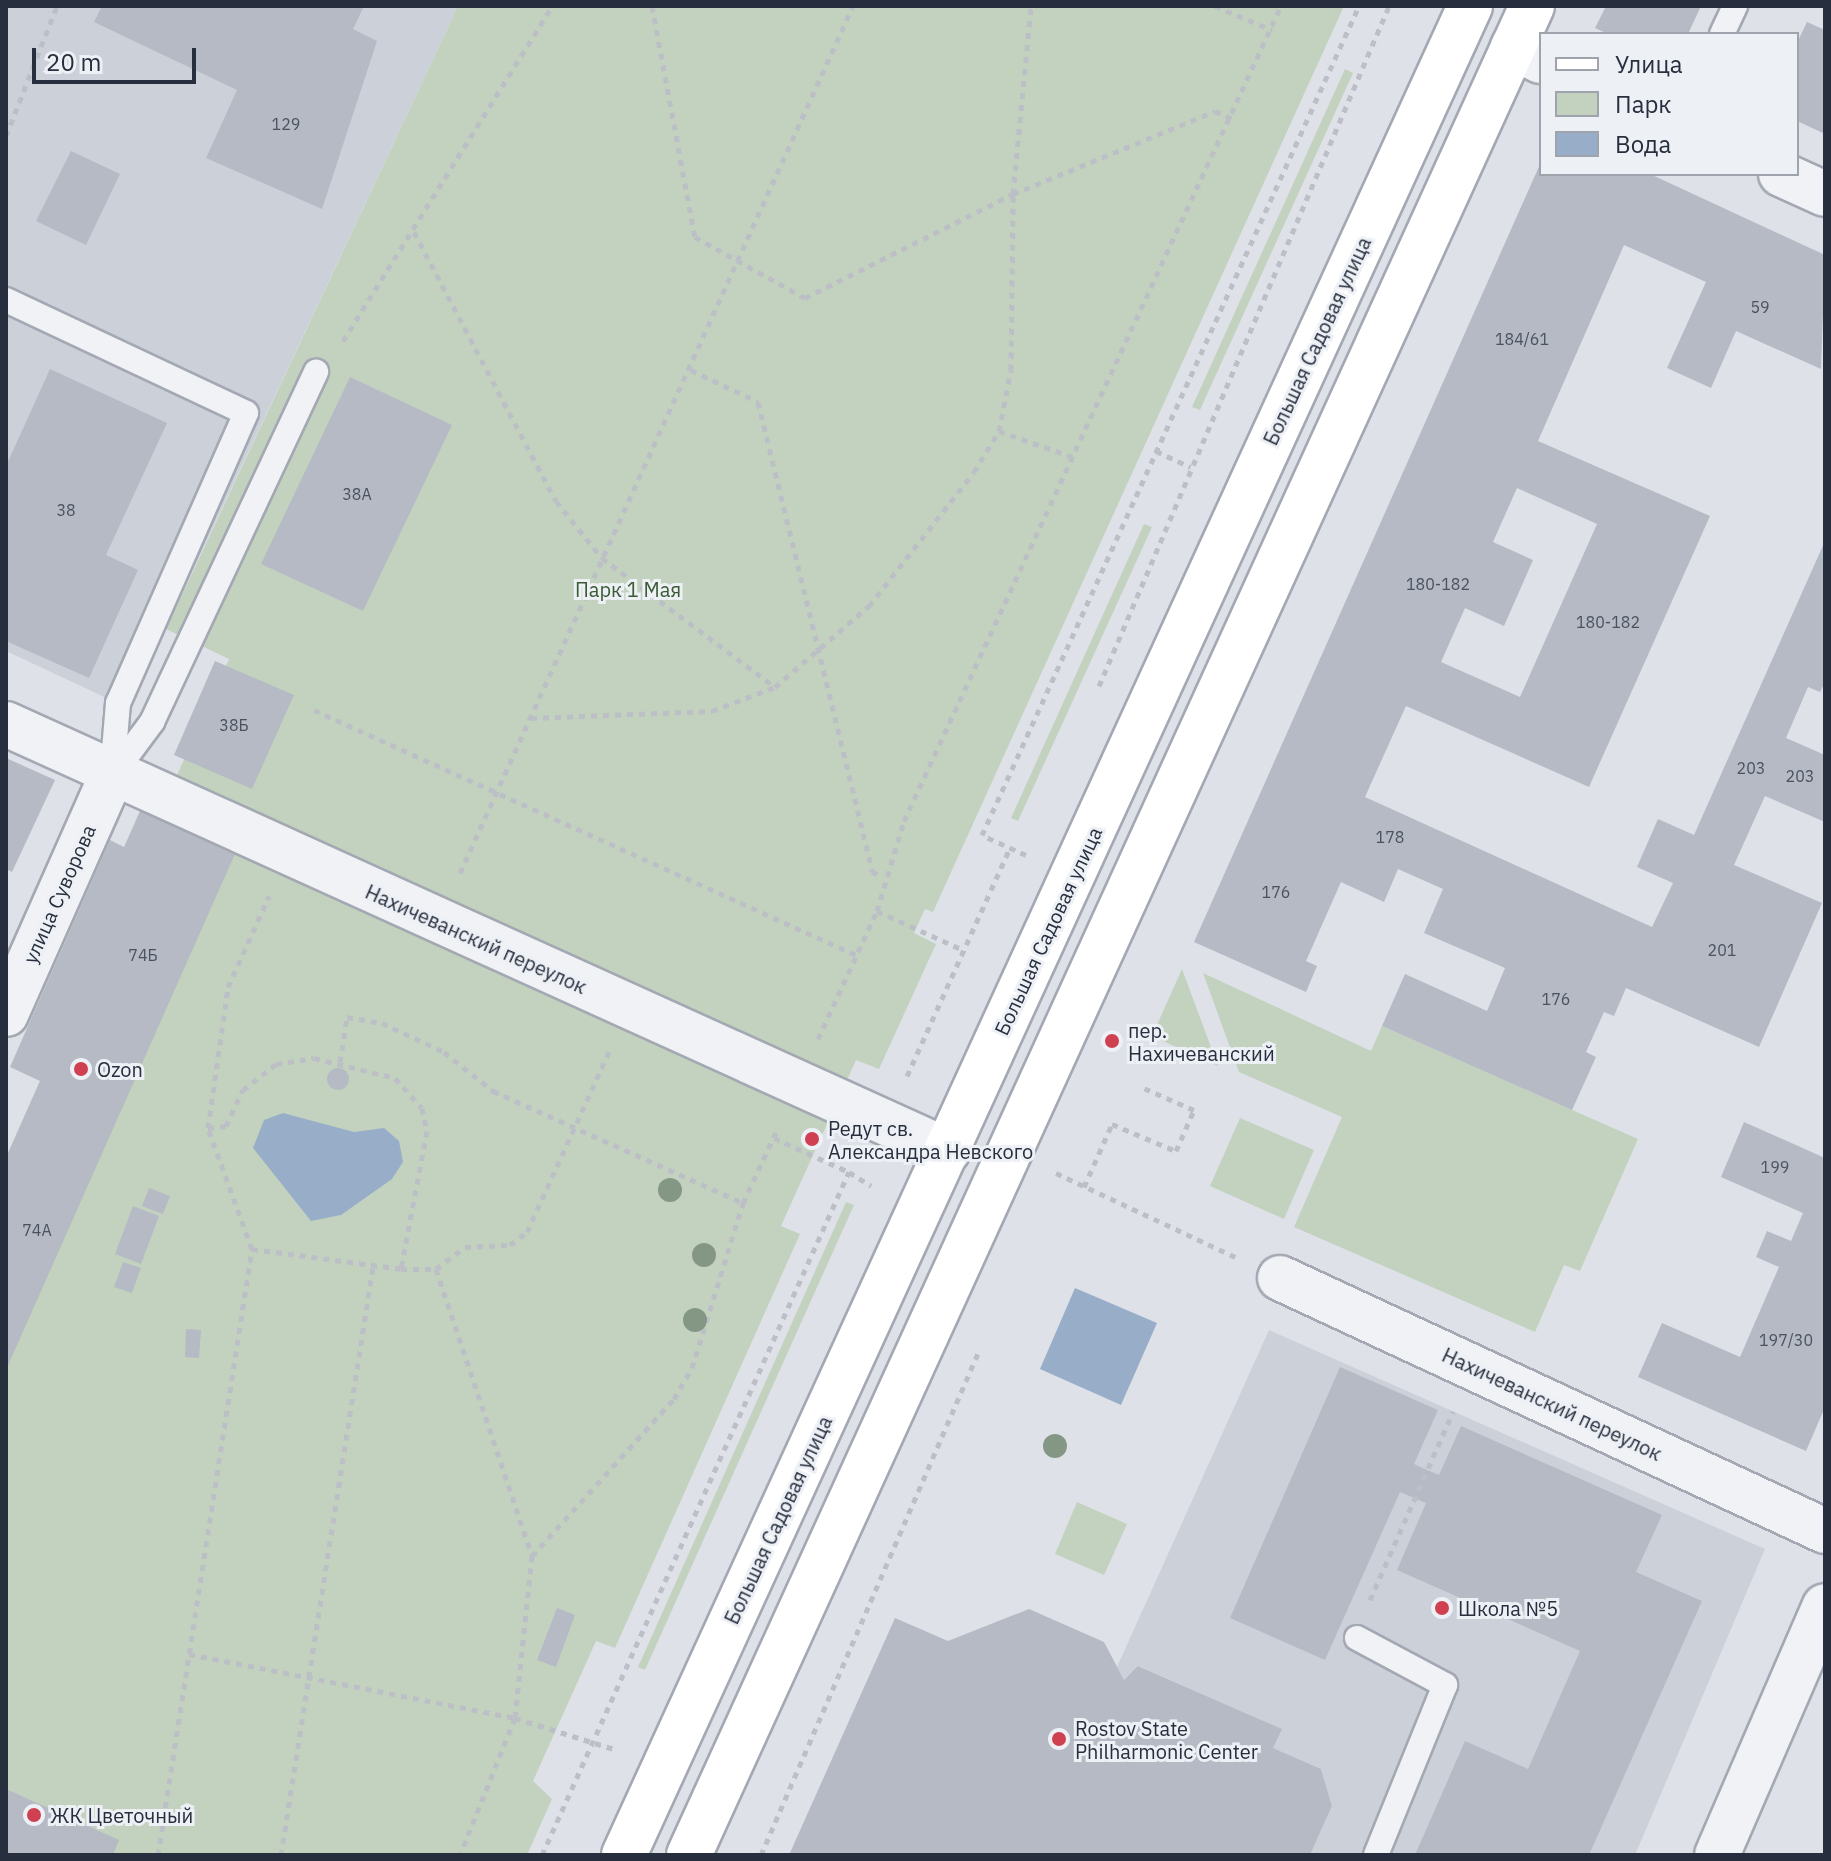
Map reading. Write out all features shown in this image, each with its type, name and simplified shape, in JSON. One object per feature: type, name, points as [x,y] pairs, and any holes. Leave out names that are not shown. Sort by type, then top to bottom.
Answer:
[{"type":"main road","name":"Большая Садовая улица","points":[[624,1855],[1470,6]]},
{"type":"main road","points":[[689,1855],[1527,54],[1532,6]]},
{"type":"street","points":[[1785,176],[1825,194]]},
{"type":"street","name":"Нахичеванский переулок","points":[[6,724],[288,855],[948,1151]]},
{"type":"street","name":"улица Суворова","points":[[6,1014],[112,775]]},
{"type":"street","name":"Нахичеванский переулок","points":[[1280,1278],[1825,1531]]},
{"type":"street","points":[[1717,1855],[1825,1606]]},
{"type":"lane","points":[[1723,32],[1735,6]]},
{"type":"lane","points":[[6,300],[246,413],[118,703],[112,775]]},
{"type":"lane","points":[[112,775],[152,722],[316,372]]},
{"type":"lane","points":[[1357,1638],[1445,1685],[1376,1855]]},
{"type":"path","points":[[6,136],[57,6]]},
{"type":"path","points":[[316,372],[414,232],[552,6]]},
{"type":"path","points":[[652,6],[695,237],[737,264],[805,298],[1013,194],[1215,111],[1233,119]]},
{"type":"path","points":[[439,922],[853,6]]},
{"type":"path","points":[[531,718],[712,711],[775,687],[869,606],[999,431],[1015,313],[1013,194],[1031,6]]},
{"type":"path","points":[[1215,6],[1272,30]]},
{"type":"path","points":[[798,1084],[877,911],[882,877],[1073,457],[1233,119],[1281,6]]},
{"type":"path","points":[[1027,856],[982,835],[1359,6]]},
{"type":"path","points":[[1094,697],[1389,6]]},
{"type":"path","points":[[414,232],[556,501],[602,558],[775,687]]},
{"type":"path","points":[[691,370],[758,402],[872,871],[882,877]]},
{"type":"path","points":[[999,431],[1073,457]]},
{"type":"path","points":[[1156,451],[1191,467]]},
{"type":"path","points":[[314,710],[856,955]]},
{"type":"path","points":[[1024,863],[1033,841]]},
{"type":"path","points":[[860,1177],[1010,848]]},
{"type":"path","points":[[158,1855],[252,1249],[208,1128],[228,987],[288,855]]},
{"type":"path","points":[[877,911],[963,950]]},
{"type":"path","points":[[252,1249],[373,1267],[436,1269],[465,1247],[510,1245],[527,1232],[629,1008]]},
{"type":"path","points":[[340,1062],[347,1017],[382,1023],[444,1052],[493,1091],[743,1203]]},
{"type":"path","points":[[208,1128],[226,1126],[243,1090],[276,1064],[340,1062],[395,1078],[425,1118],[401,1269]]},
{"type":"path","points":[[1084,1187],[1112,1124],[1176,1151],[1194,1110],[1139,1086]]},
{"type":"path","points":[[532,1556],[674,1399],[692,1368],[743,1203],[774,1138],[873,1183]]},
{"type":"path","points":[[542,1855],[849,1172]]},
{"type":"path","points":[[1047,1186],[1053,1172],[1280,1278]]},
{"type":"path","points":[[281,1855],[373,1267]]},
{"type":"path","points":[[436,1269],[532,1556],[515,1718],[460,1855]]},
{"type":"path","points":[[761,1855],[982,1344]]},
{"type":"path","points":[[1357,1638],[1473,1367]]},
{"type":"path","points":[[189,1654],[310,1673],[515,1718],[594,1740],[618,1750]]},
{"type":"shaded area","points":[[6,6],[458,6],[128,708],[6,651]]},
{"type":"shaded area","name":"Школа №5","points":[[1269,1330],[1765,1549],[1635,1855],[1310,1855],[1332,1806],[1321,1769],[1273,1748],[1281,1729],[1139,1666],[1124,1680],[1117,1667]]},
{"type":"green space","name":"Парк 1 Мая","points":[[458,6],[1344,6],[933,912],[925,909],[914,933],[936,944],[879,1069],[856,1060],[781,1226],[800,1234],[615,1648],[596,1641],[533,1781],[552,1799],[527,1855],[6,1855],[6,1157],[229,659],[166,629]]},
{"type":"green space","points":[[1345,69],[1353,73],[1200,410],[1192,407]]},
{"type":"green space","points":[[1144,524],[1152,527],[1018,821],[1011,818]]},
{"type":"green space","points":[[1182,969],[1218,1066],[1152,1036]]},
{"type":"green space","points":[[1203,973],[1371,1051],[1382,1026],[1638,1139],[1580,1271],[1564,1265],[1535,1332],[1294,1227],[1342,1117],[1239,1072]]},
{"type":"green space","points":[[1240,1118],[1314,1150],[1284,1219],[1210,1186]]},
{"type":"green space","points":[[846,1202],[854,1205],[645,1670],[638,1667]]},
{"type":"green space","points":[[1077,1502],[1127,1524],[1104,1575],[1055,1554]]},
{"type":"water","points":[[283,1113],[354,1132],[384,1128],[399,1141],[403,1162],[392,1179],[341,1215],[311,1221],[253,1148],[264,1120]]},
{"type":"water","points":[[1075,1288],[1157,1323],[1121,1405],[1040,1369]]},
{"type":"building","points":[[102,6],[364,6],[353,29],[377,41],[322,209],[206,158],[237,90],[94,22]]},
{"type":"building","points":[[1606,6],[1701,6],[1689,32],[1604,32],[1595,28]]},
{"type":"building","points":[[1807,22],[1825,30],[1825,134],[1799,122],[1799,39]]},
{"type":"building","points":[[71,151],[120,174],[86,245],[36,221]]},
{"type":"building","points":[[1539,166],[1539,176],[1654,176],[1825,255],[1821,369],[1736,331],[1711,388],[1667,368],[1706,282],[1624,245],[1538,441],[1710,516],[1589,787],[1406,706],[1365,797],[1652,927],[1673,883],[1637,867],[1658,819],[1694,835],[1825,541],[1825,682],[1820,692],[1808,687],[1786,738],[1825,755],[1825,822],[1765,796],[1734,865],[1822,903],[1759,1047],[1626,988],[1614,1016],[1604,1012],[1586,1052],[1596,1057],[1572,1110],[1382,1026],[1405,974],[1487,1011],[1505,968],[1424,933],[1443,889],[1398,869],[1384,902],[1341,882],[1306,961],[1317,966],[1306,992],[1194,942]],"holes":[[[1517,488],[1597,524],[1520,697],[1441,662],[1465,608],[1504,626],[1533,560],[1493,542]]]},
{"type":"building","points":[[50,369],[167,423],[106,555],[138,570],[89,678],[6,641],[6,466]]},
{"type":"building","points":[[350,377],[452,425],[363,611],[261,564]]},
{"type":"building","points":[[215,661],[294,695],[252,789],[174,755]]},
{"type":"building","points":[[6,758],[55,780],[12,872],[6,869]]},
{"type":"building","points":[[140,811],[235,854],[6,1370],[6,1158],[40,1081],[10,1067],[110,840],[124,847]]},
{"type":"building","points":[[338,1068],[349,1079],[338,1090],[327,1079]]},
{"type":"building","points":[[1744,1122],[1825,1158],[1825,1407],[1806,1451],[1638,1377],[1662,1323],[1740,1357],[1779,1267],[1756,1257],[1767,1231],[1791,1241],[1803,1213],[1721,1177]]},
{"type":"building","points":[[149,1188],[170,1196],[163,1214],[142,1206]]},
{"type":"building","points":[[133,1206],[159,1216],[141,1264],[115,1254]]},
{"type":"building","points":[[123,1262],[141,1268],[132,1293],[114,1287]]},
{"type":"building","points":[[186,1329],[201,1330],[199,1358],[185,1357]]},
{"type":"building","points":[[1340,1367],[1438,1410],[1414,1464],[1427,1470],[1439,1475],[1461,1426],[1662,1515],[1636,1572],[1702,1601],[1589,1855],[1415,1855],[1465,1741],[1528,1769],[1580,1651],[1397,1570],[1426,1503],[1400,1492],[1325,1660],[1230,1618]]},
{"type":"building","points":[[557,1608],[575,1615],[556,1667],[537,1660]]},
{"type":"building","name":"Rostov State Philharmonic Center","points":[[1029,1609],[1104,1642],[1124,1680],[1138,1666],[1282,1729],[1273,1748],[1321,1769],[1332,1806],[1310,1855],[789,1855],[895,1618],[948,1641]]},
{"type":"building","name":"ЖК Цветочный","points":[[6,1789],[119,1840],[113,1855],[6,1855]]},
{"type":"place","name":"пер. Нахичеванский","points":[[1112,1041]]},
{"type":"place","name":"Ozon","points":[[81,1069]]},
{"type":"place","name":"Редут св. Александра Невского","points":[[812,1139]]},
{"type":"place","name":"Школа №5","points":[[1442,1608]]},
{"type":"place","name":"Rostov State Philharmonic Center","points":[[1059,1739]]},
{"type":"place","name":"ЖК Цветочный","points":[[34,1815]]}]
